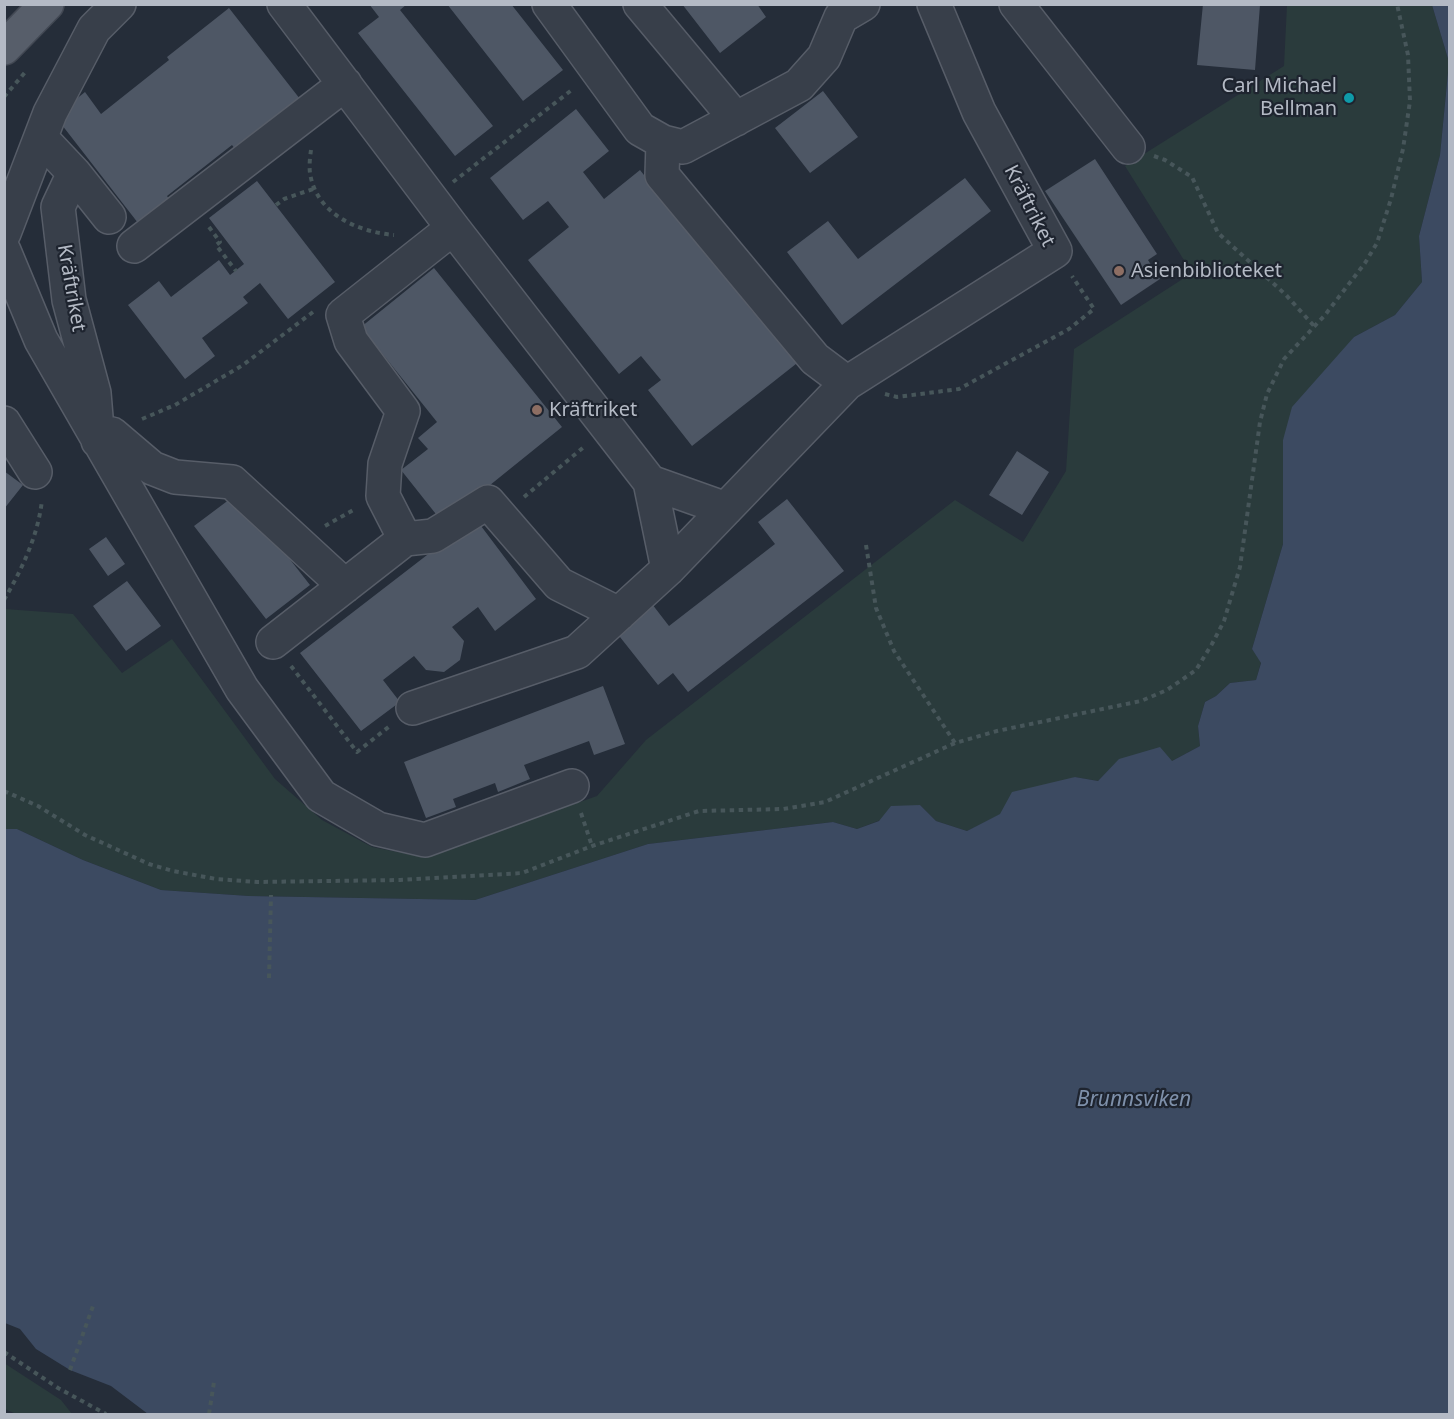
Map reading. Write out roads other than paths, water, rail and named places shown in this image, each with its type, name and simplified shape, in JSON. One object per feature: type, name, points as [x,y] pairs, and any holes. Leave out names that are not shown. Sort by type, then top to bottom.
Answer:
[{"type":"main road","points":[[4,48],[47,4]]},
{"type":"street","points":[[4,233],[50,113],[94,29],[119,4]]},
{"type":"street","points":[[284,4],[453,228],[650,482],[668,569]]},
{"type":"street","points":[[549,4],[640,129],[663,142],[683,147],[799,85],[824,57],[841,17],[863,4]]},
{"type":"street","points":[[640,4],[736,120]]},
{"type":"street","name":"Kräftriket","points":[[413,708],[577,652],[668,569],[726,509],[792,453],[837,405],[1055,251],[979,112],[934,4]]},
{"type":"street","points":[[1016,4],[1128,147]]},
{"type":"street","points":[[134,246],[345,84]]},
{"type":"street","points":[[40,138],[74,173],[109,217]]},
{"type":"street","points":[[663,142],[663,175],[815,359],[837,405]]},
{"type":"street","name":"Kräftriket","points":[[74,173],[58,207],[69,300],[105,437],[152,468],[175,477],[232,482],[345,586]]},
{"type":"street","points":[[405,539],[383,496],[385,464],[403,411],[351,340],[343,315],[453,228]]},
{"type":"street","name":"Kräftriket","points":[[4,251],[41,340],[105,437],[242,689],[321,796],[378,829],[425,840],[572,786]]},
{"type":"street","points":[[4,423],[35,472]]},
{"type":"street","points":[[650,482],[726,509]]},
{"type":"street","points":[[273,642],[405,539],[433,536],[488,502],[559,584],[619,614]]},
{"type":"water","name":"Brunnsviken","points":[[1432,5],[1450,5],[1449,1414],[148,1414],[111,1386],[70,1370],[36,1349],[20,1329],[5,1323],[5,829],[17,829],[83,860],[161,890],[249,896],[475,900],[648,844],[833,822],[857,829],[879,821],[891,806],[920,805],[936,821],[967,831],[1000,814],[1012,792],[1075,777],[1098,781],[1119,759],[1160,747],[1172,761],[1200,746],[1198,726],[1205,702],[1216,696],[1230,683],[1256,680],[1261,663],[1252,649],[1283,544],[1283,440],[1292,407],[1354,337],[1395,315],[1422,282],[1419,236],[1440,155],[1449,62]]},
{"type":"place","name":"Carl Michael Bellman","points":[[1349,98]]},
{"type":"place","name":"Asienbiblioteket","points":[[1119,271]]},
{"type":"place","name":"Kräftriket","points":[[537,410]]}]
